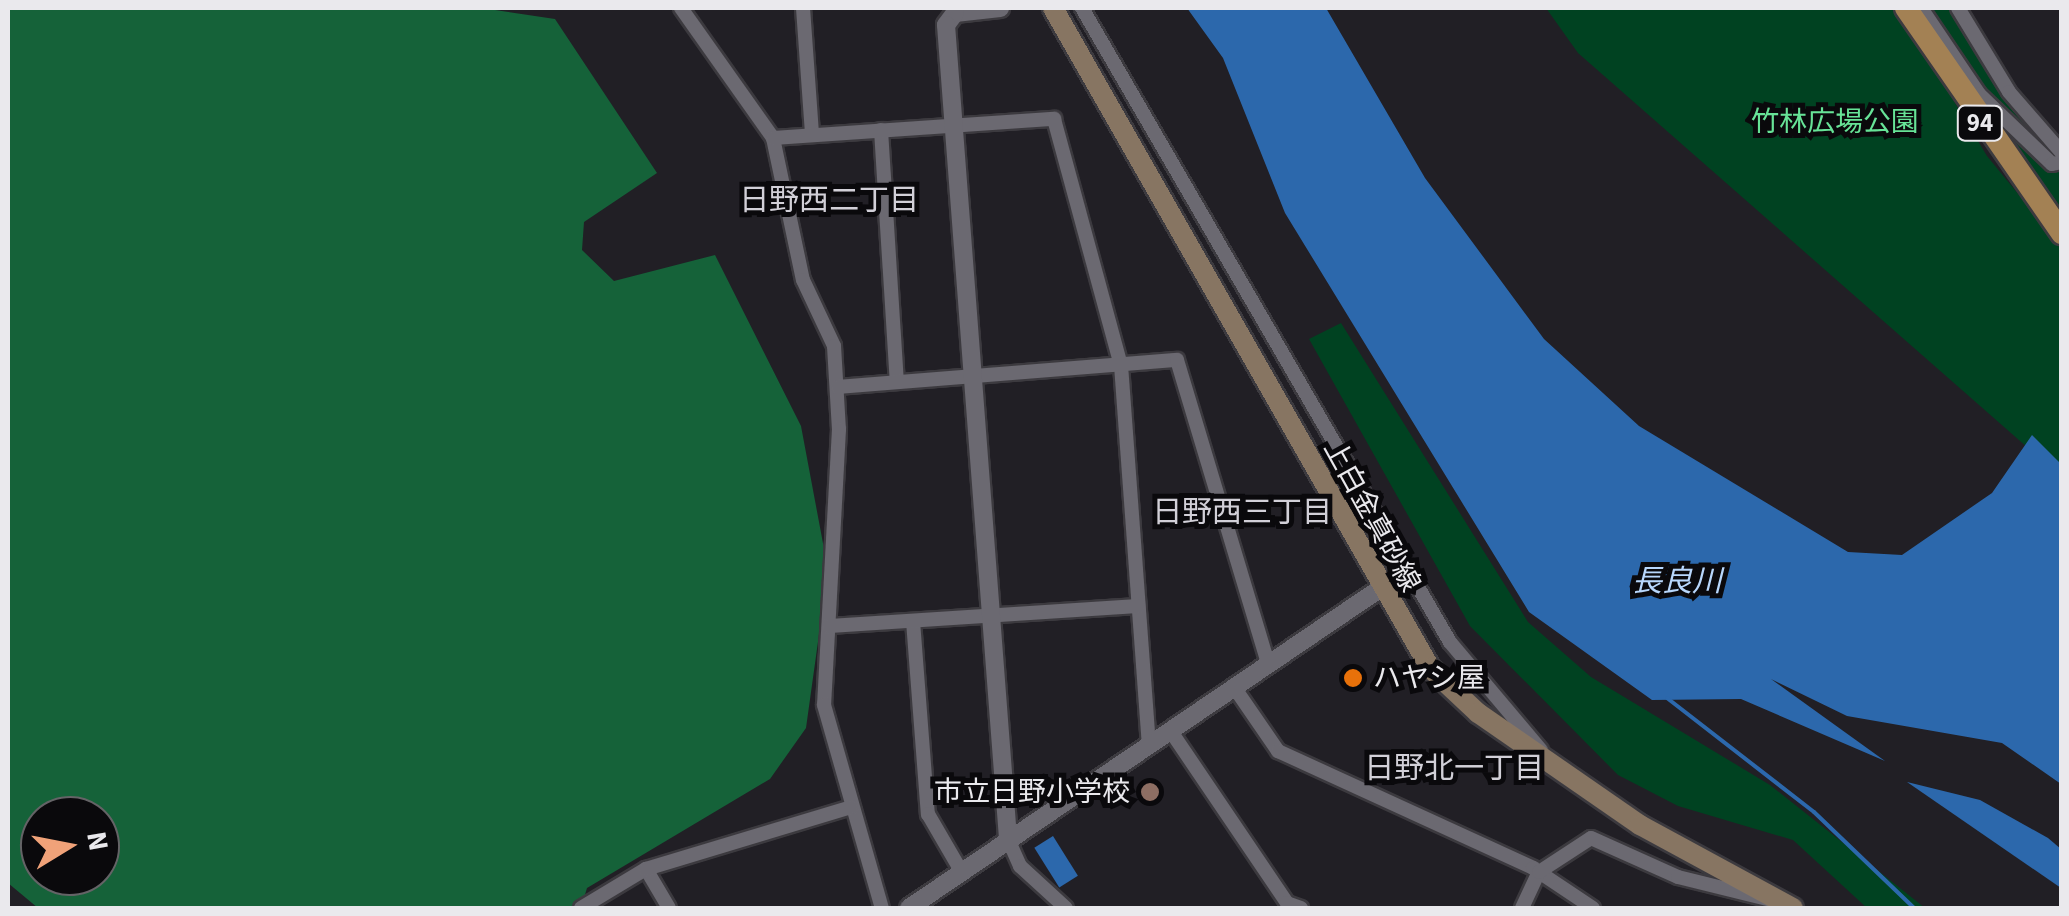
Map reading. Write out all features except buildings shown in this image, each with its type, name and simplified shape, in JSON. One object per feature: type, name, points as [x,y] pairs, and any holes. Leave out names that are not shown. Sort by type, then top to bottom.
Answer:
[{"type":"main road","name":"上白金真砂線","points":[[1053,8],[1243,332],[1378,590],[1430,668],[1640,825],[1786,905]]},
{"type":"main road","name":"94","points":[[1906,8],[2062,233]]},
{"type":"street","points":[[680,8],[773,138],[838,386],[824,705],[882,908]]},
{"type":"street","points":[[802,8],[812,135]]},
{"type":"street","points":[[1000,8],[948,12],[955,126],[1008,839],[1020,866],[1066,908]]},
{"type":"street","points":[[1082,8],[1450,642],[1548,758]]},
{"type":"street","points":[[1921,8],[1979,94],[2059,163]]},
{"type":"street","points":[[1958,8],[2009,92],[2059,163]]},
{"type":"street","points":[[773,138],[1054,119],[1121,365],[1149,744]]},
{"type":"street","points":[[881,130],[896,381]]},
{"type":"street","points":[[838,386],[1177,360],[1268,664]]},
{"type":"street","points":[[908,908],[1378,590]]},
{"type":"street","points":[[829,626],[1138,606]]},
{"type":"street","points":[[913,621],[928,814],[962,872]]},
{"type":"street","points":[[1234,687],[1278,752],[1539,872],[1593,908]]},
{"type":"street","points":[[1170,730],[1287,902],[1300,908]]},
{"type":"street","points":[[581,908],[646,869],[851,807]]},
{"type":"street","points":[[1522,908],[1539,872],[1591,838],[1678,878],[1786,905]]},
{"type":"street","points":[[646,869],[668,908]]},
{"type":"green space","points":[[8,8],[482,8],[555,19],[657,173],[584,222],[582,250],[614,281],[715,255],[801,426],[828,570],[806,728],[770,779],[587,888],[581,908],[38,908],[24,896],[120,896],[120,796],[20,796],[20,893],[8,883]]},
{"type":"green space","name":"竹林広場公園","points":[[1546,8],[1898,8],[1987,156],[2061,246],[2061,477],[1578,53]]},
{"type":"green space","points":[[1915,8],[1950,8],[2061,161],[2061,214]]},
{"type":"green space","points":[[1341,323],[1528,622],[1591,677],[1770,785],[1925,908],[1867,908],[1793,840],[1678,806],[1618,775],[1470,626],[1309,339]]},
{"type":"water","name":"長良川","points":[[1187,8],[1326,8],[1425,178],[1544,339],[1639,426],[1848,552],[1902,555],[1992,493],[2032,435],[2061,464],[2061,784],[2002,743],[1847,716],[1771,679],[1885,761],[1741,699],[1652,700],[1529,612],[1285,213],[1223,58]]},
{"type":"water","points":[[1907,782],[1980,800],[2048,838],[2061,849],[2061,888]]},
{"type":"water","points":[[1053,836],[1078,876],[1059,888],[1034,848]]},
{"type":"waterway","points":[[1667,698],[1814,812],[1914,908]]},
{"type":"place","name":"ハヤシ屋","points":[[1353,678]]},
{"type":"place","name":"市立日野小学校","points":[[1150,792]]},
{"type":"district","name":"日野西二丁目","points":[[829,201]]},
{"type":"district","name":"日野西三丁目","points":[[1242,513]]},
{"type":"district","name":"日野北一丁目","points":[[1454,769]]}]
